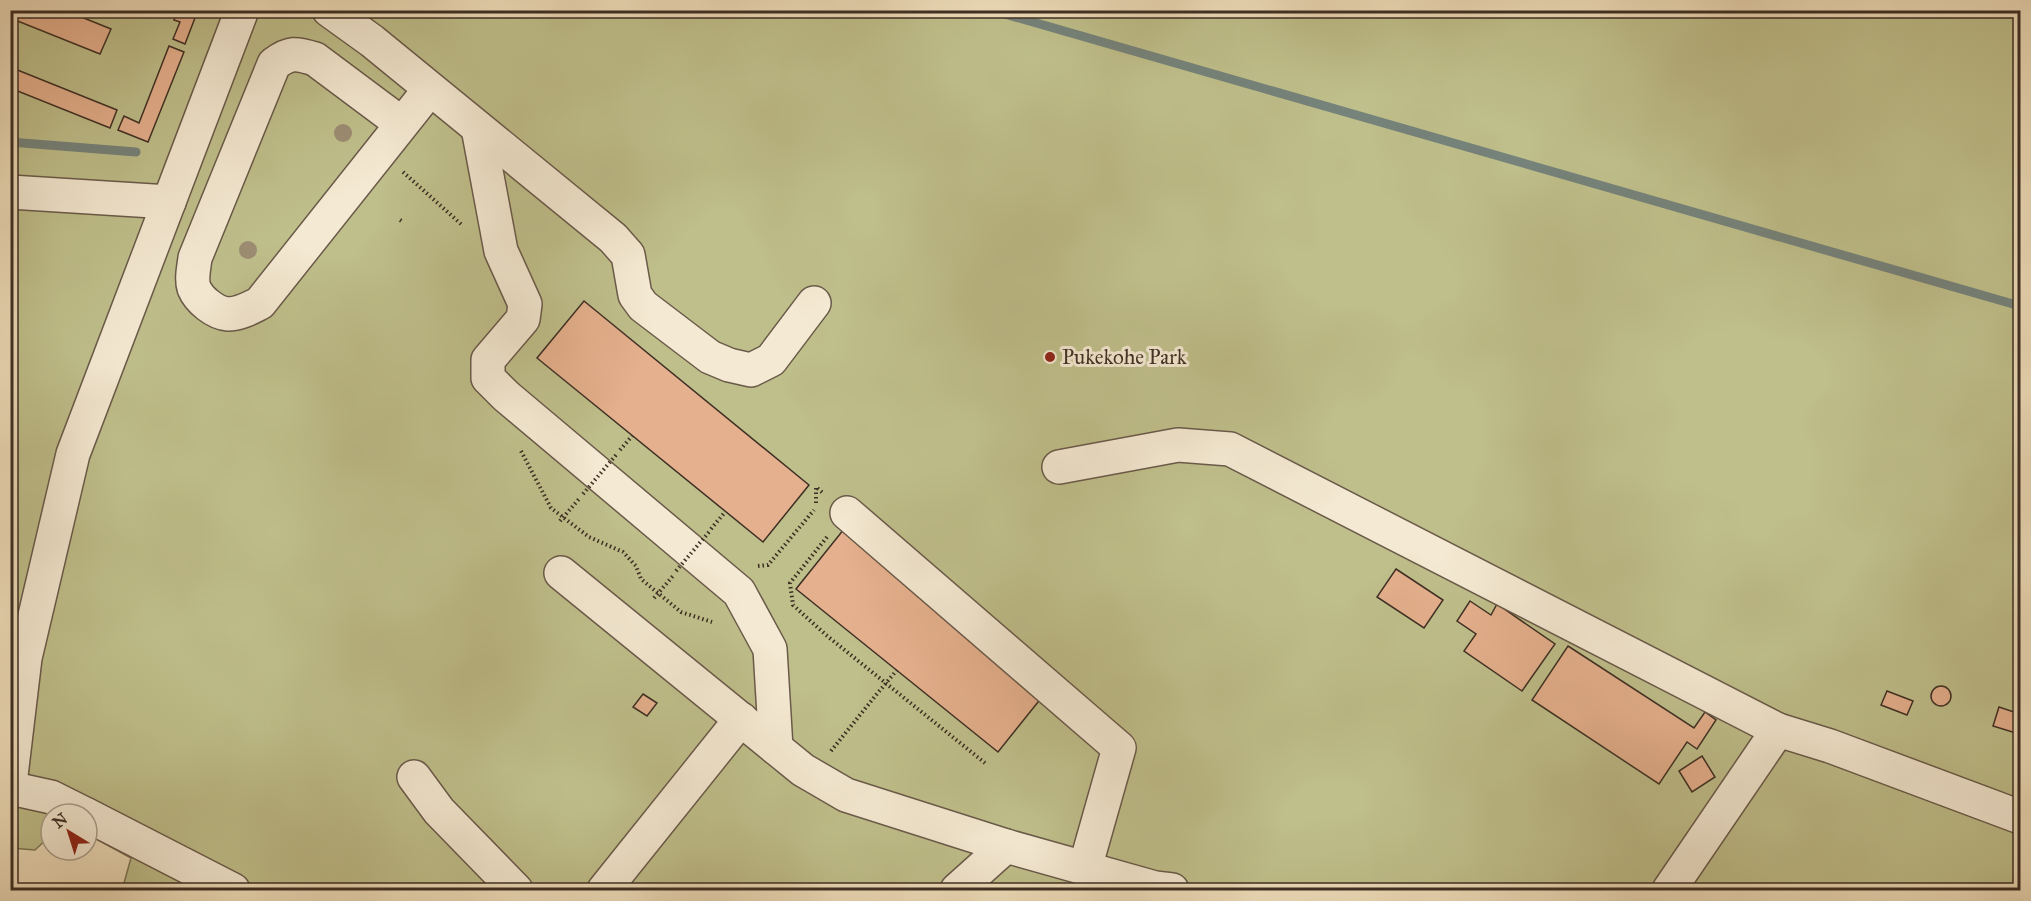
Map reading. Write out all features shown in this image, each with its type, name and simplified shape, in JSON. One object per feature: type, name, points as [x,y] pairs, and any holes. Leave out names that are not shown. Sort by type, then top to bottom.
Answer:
[{"type":"lane","points":[[61,802],[51,797],[10,786],[25,658],[73,454],[242,10]]},
{"type":"lane","points":[[328,10],[372,41],[613,238],[627,255],[635,295],[643,306],[710,357],[729,366],[751,370],[771,360],[814,303]]},
{"type":"lane","points":[[228,48],[274,64]]},
{"type":"lane","points":[[402,124],[315,59],[299,54],[286,55],[274,64],[195,258],[194,287],[204,301],[214,310],[228,314],[244,311],[260,303],[430,89]]},
{"type":"lane","points":[[478,128],[501,251],[525,304],[523,319],[488,360],[488,378],[506,396],[739,592],[770,649],[776,748]]},
{"type":"lane","points":[[10,192],[169,202]]},
{"type":"lane","points":[[1059,467],[1178,445],[1230,449],[1778,730],[1830,746],[2020,817]]},
{"type":"lane","points":[[835,504],[1119,748],[1085,868]]},
{"type":"lane","points":[[561,573],[803,770],[846,795],[1006,846],[1172,891]]},
{"type":"lane","points":[[604,891],[741,719]]},
{"type":"lane","points":[[1669,891],[1778,730]]},
{"type":"lane","points":[[414,777],[439,811],[516,891]]},
{"type":"lane","points":[[99,822],[233,891]]},
{"type":"lane","points":[[957,891],[1006,846]]},
{"type":"path","points":[[407,176],[415,182]]},
{"type":"path","points":[[562,519],[632,435]]},
{"type":"path","points":[[519,449],[551,508],[562,519],[589,537],[624,552],[636,566],[641,579],[681,612],[712,622]]},
{"type":"path","points":[[749,567],[768,565],[816,508],[816,487],[835,504],[790,583],[793,605],[826,635],[985,763]]},
{"type":"path","points":[[654,598],[726,512]]},
{"type":"path","points":[[831,751],[897,670]]},
{"type":"green space","name":"Pukekohe Park","points":[[11,11],[2020,11],[2020,890],[122,890],[131,858],[99,840],[99,802],[39,802],[39,846],[35,850],[11,848]]},
{"type":"building","points":[[10,10],[64,10],[111,29],[100,54],[10,18]]},
{"type":"building","points":[[178,10],[198,10],[185,44],[173,39],[180,22],[174,20]]},
{"type":"building","points":[[169,46],[184,52],[148,142],[118,130],[124,116],[139,123]]},
{"type":"building","points":[[10,67],[117,110],[110,128],[10,88]]},
{"type":"building","points":[[584,301],[809,485],[763,542],[537,358]]},
{"type":"building","points":[[844,529],[1046,692],[998,752],[796,589]]},
{"type":"building","points":[[1396,569],[1443,600],[1424,628],[1377,597]]},
{"type":"building","points":[[1470,601],[1491,615],[1497,604],[1555,644],[1522,691],[1464,651],[1476,634],[1457,621]]},
{"type":"building","points":[[1568,646],[1694,728],[1705,712],[1716,720],[1697,749],[1687,742],[1659,784],[1532,700]]},
{"type":"building","points":[[1937,686],[1945,686],[1951,692],[1951,700],[1945,706],[1937,706],[1931,700],[1931,692]]},
{"type":"building","points":[[1887,691],[1913,701],[1907,715],[1881,705]]},
{"type":"building","points":[[643,694],[657,703],[647,716],[633,707]]},
{"type":"building","points":[[1999,707],[2020,714],[2019,734],[1993,726]]},
{"type":"building","points":[[1702,756],[1715,777],[1692,792],[1679,771]]},
{"type":"waterway","points":[[991,10],[2020,306]]},
{"type":"waterway","points":[[10,142],[136,152]]},
{"type":"place","name":"Pukekohe Park","points":[[1050,357]]}]
